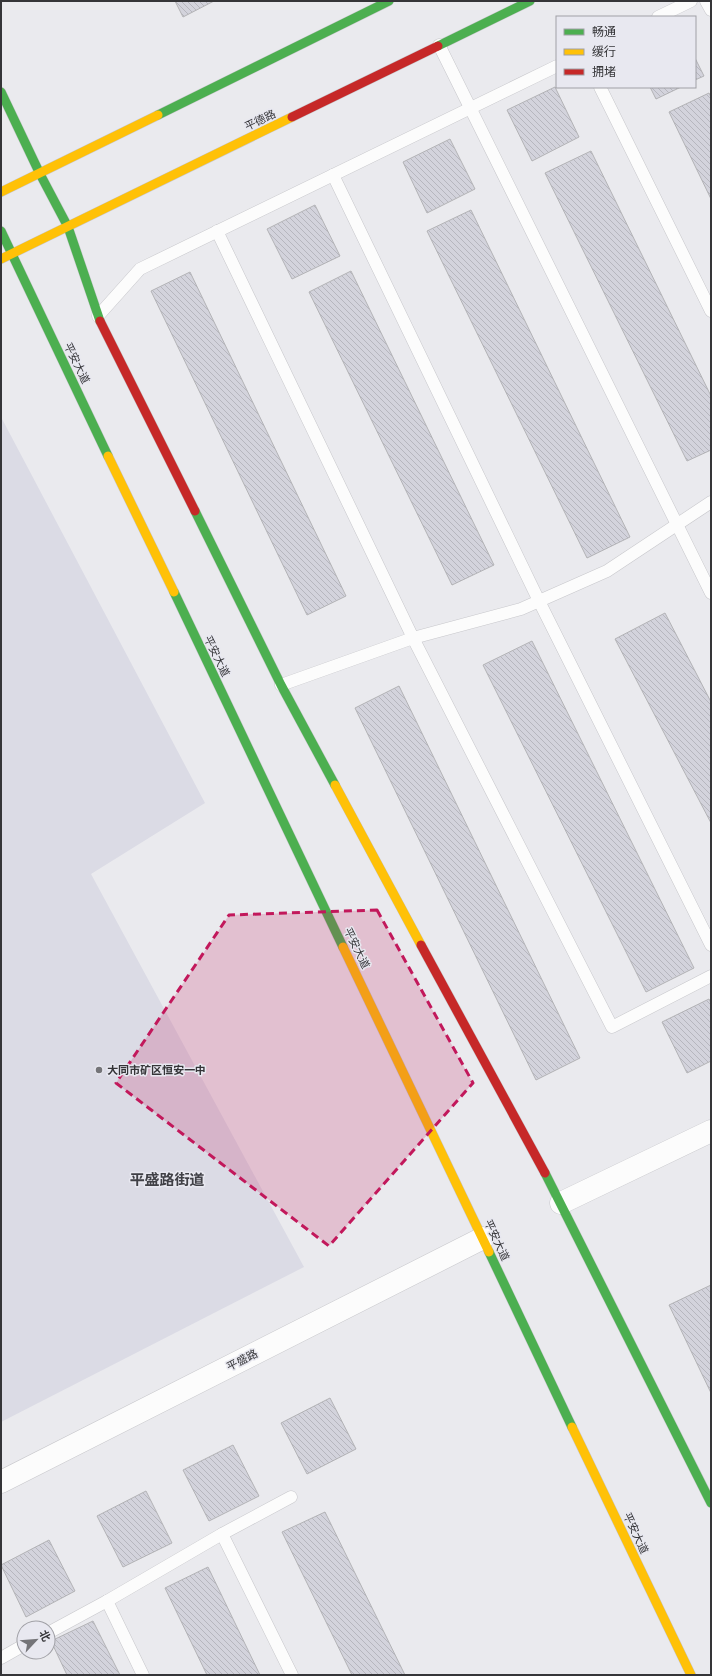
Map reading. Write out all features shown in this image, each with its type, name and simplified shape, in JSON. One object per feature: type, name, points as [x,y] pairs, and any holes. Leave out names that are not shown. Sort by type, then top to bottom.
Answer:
[{"type":"main road","points":[[1,192],[390,1]]},
{"type":"main road","name":"平德路","points":[[1,259],[530,1]]},
{"type":"main road","points":[[1,92],[40,174],[68,227],[98,316],[281,685],[561,1203],[711,1503]]},
{"type":"main road","name":"平安大道","points":[[1,231],[691,1675]]},
{"type":"street","points":[[561,1203],[711,1132]]},
{"type":"street","name":"平盛路","points":[[1,1482],[483,1238]]},
{"type":"lane","points":[[660,16],[691,1]]},
{"type":"lane","points":[[706,1],[711,10]]},
{"type":"lane","points":[[439,45],[711,593]]},
{"type":"lane","points":[[98,316],[140,269],[556,66]]},
{"type":"lane","points":[[600,88],[711,311]]},
{"type":"lane","points":[[333,175],[539,601],[711,945]]},
{"type":"lane","points":[[217,232],[413,638],[612,1027],[711,976]]},
{"type":"lane","points":[[281,685],[413,638],[521,609],[606,571],[711,502]]},
{"type":"lane","points":[[56,1629],[107,1601],[222,1534],[291,1497]]},
{"type":"lane","points":[[222,1534],[292,1675]]},
{"type":"lane","points":[[107,1601],[143,1675]]},
{"type":"lane","points":[[1,1658],[16,1650]]},
{"type":"highlighted area","points":[[377,910],[473,1083],[329,1246],[116,1083],[229,915]]},
{"type":"shaded area","name":"大同市矿区恒安一中","points":[[1,417],[205,803],[91,874],[304,1267],[1,1422]]},
{"type":"building","points":[[175,1],[214,1],[183,17]]},
{"type":"building","points":[[696,60],[704,76],[696,80]]},
{"type":"building","points":[[555,87],[579,137],[532,161],[507,110]]},
{"type":"building","points":[[650,88],[679,88],[656,99]]},
{"type":"building","points":[[709,93],[711,97],[711,199],[669,112]]},
{"type":"building","points":[[450,139],[475,189],[427,213],[403,162]]},
{"type":"building","points":[[591,151],[711,396],[711,450],[687,461],[545,173]]},
{"type":"building","points":[[315,205],[340,256],[292,279],[267,229]]},
{"type":"building","points":[[471,210],[630,537],[587,558],[427,231]]},
{"type":"building","points":[[351,271],[494,565],[452,585],[309,292]]},
{"type":"building","points":[[190,272],[346,596],[307,615],[151,291]]},
{"type":"building","points":[[665,613],[711,702],[711,823],[615,639]]},
{"type":"building","points":[[532,641],[694,968],[646,992],[483,665]]},
{"type":"building","points":[[399,686],[580,1058],[536,1080],[355,708]]},
{"type":"building","points":[[709,999],[711,1003],[711,1061],[687,1073],[662,1022]]},
{"type":"building","points":[[711,1285],[711,1393],[669,1305]]},
{"type":"building","points":[[330,1398],[356,1449],[307,1474],[281,1423]]},
{"type":"building","points":[[233,1445],[259,1496],[209,1521],[183,1470]]},
{"type":"building","points":[[146,1491],[172,1543],[123,1567],[97,1516]]},
{"type":"building","points":[[325,1512],[405,1675],[352,1675],[282,1532]]},
{"type":"building","points":[[49,1540],[75,1591],[26,1617],[1,1565]]},
{"type":"building","points":[[208,1567],[260,1675],[207,1675],[165,1588]]},
{"type":"building","points":[[93,1621],[120,1675],[67,1675],[56,1652],[56,1639]]},
{"type":"traffic: fast","points":[[158,115],[389,1]]},
{"type":"traffic: fast","points":[[438,46],[530,1]]},
{"type":"traffic: fast","points":[[1,92],[40,174],[68,227],[100,321]]},
{"type":"traffic: fast","points":[[1,231],[108,456]]},
{"type":"traffic: fast","points":[[195,511],[281,685],[335,785]]},
{"type":"traffic: fast","points":[[174,592],[343,947]]},
{"type":"traffic: fast","points":[[545,1173],[711,1503]]},
{"type":"traffic: fast","points":[[489,1252],[572,1427]]},
{"type":"traffic: slow","points":[[1,192],[158,115]]},
{"type":"traffic: slow","points":[[1,259],[292,117]]},
{"type":"traffic: slow","points":[[108,456],[174,592]]},
{"type":"traffic: slow","points":[[335,785],[421,945]]},
{"type":"traffic: slow","points":[[343,947],[489,1252]]},
{"type":"traffic: slow","points":[[572,1427],[691,1675]]},
{"type":"traffic: jam","points":[[292,117],[438,46]]},
{"type":"traffic: jam","points":[[100,321],[195,511]]},
{"type":"traffic: jam","points":[[421,945],[545,1173]]},
{"type":"place","name":"大同市矿区恒安一中","points":[[99,1070]]},
{"type":"district","name":"平盛路街道","points":[[167,1180]]}]
